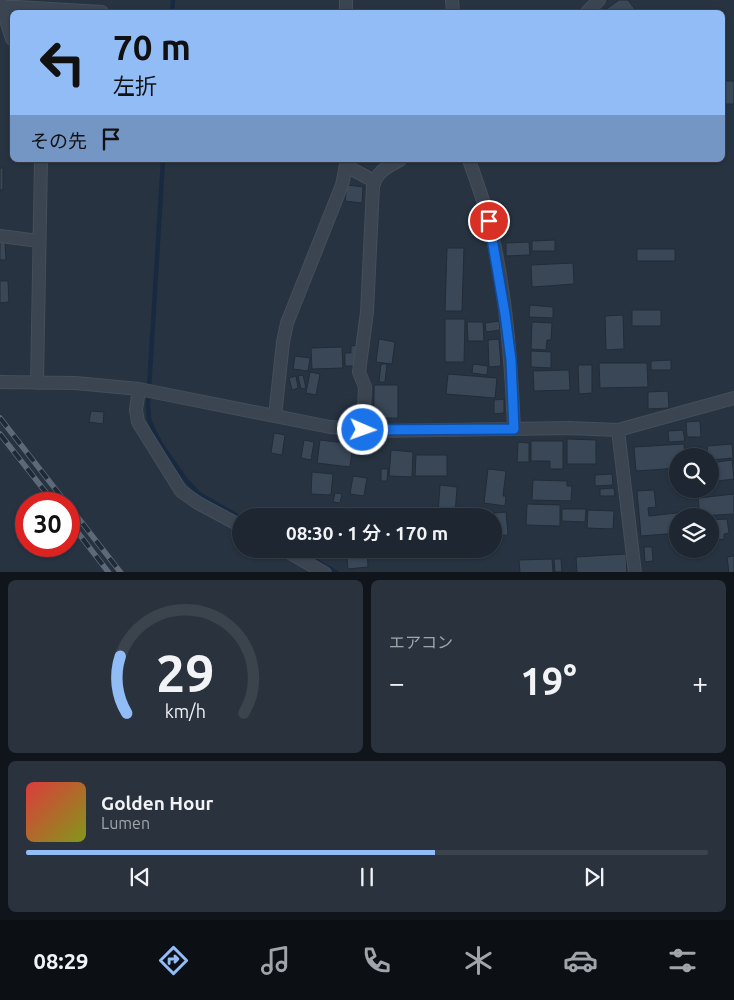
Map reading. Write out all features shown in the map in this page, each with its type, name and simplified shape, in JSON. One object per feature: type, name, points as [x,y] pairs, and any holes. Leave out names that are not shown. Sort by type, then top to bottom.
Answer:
[{"type":"street","points":[[589,10],[599,0]]},
{"type":"street","points":[[10,33],[1,4],[77,10]]},
{"type":"street","points":[[37,382],[41,162]]},
{"type":"street","points":[[363,430],[365,387],[359,372],[367,312],[372,195],[374,181],[377,176],[397,162]]},
{"type":"street","points":[[470,162],[489,221],[498,269],[511,360],[514,429]]},
{"type":"street","points":[[275,416],[282,342],[287,323],[340,191],[347,163],[374,181]]},
{"type":"street","points":[[0,236],[39,241]]},
{"type":"street","points":[[0,382],[75,383],[139,389],[330,427],[363,430],[569,428],[618,430],[734,398]]},
{"type":"street","points":[[139,389],[136,410],[138,422],[181,491],[198,503],[232,521]]},
{"type":"street","points":[[618,430],[635,572]]},
{"type":"street","points":[[299,558],[325,572]]},
{"type":"building","points":[[619,0],[628,0],[636,10],[605,10]]},
{"type":"building","points":[[725,81],[734,81],[734,104],[725,104]]},
{"type":"building","points":[[0,168],[3,168],[3,190],[0,190]]},
{"type":"building","points":[[347,185],[363,187],[362,203],[345,201]]},
{"type":"building","points":[[555,240],[555,251],[532,251],[532,241]]},
{"type":"building","points":[[0,242],[5,242],[6,260],[0,260]]},
{"type":"building","points":[[529,242],[530,255],[506,256],[506,243]]},
{"type":"building","points":[[447,248],[464,248],[462,311],[445,311]]},
{"type":"building","points":[[637,249],[675,249],[675,261],[637,261]]},
{"type":"building","points":[[573,263],[574,284],[532,287],[531,265]]},
{"type":"building","points":[[0,281],[8,281],[9,302],[0,303]]},
{"type":"building","points":[[530,305],[553,307],[553,318],[529,317]]},
{"type":"building","points":[[632,310],[661,310],[661,326],[632,326]]},
{"type":"building","points":[[623,315],[624,349],[606,350],[605,316]]},
{"type":"building","points":[[445,319],[465,319],[464,362],[445,362]]},
{"type":"building","points":[[499,321],[500,330],[486,332],[485,323]]},
{"type":"building","points":[[467,322],[483,322],[484,341],[468,341]]},
{"type":"building","points":[[532,322],[552,323],[551,340],[547,340],[546,350],[531,349]]},
{"type":"building","points":[[379,339],[395,342],[392,364],[376,362]]},
{"type":"building","points":[[499,339],[501,366],[489,367],[488,340]]},
{"type":"building","points":[[358,345],[358,366],[345,366],[345,353],[351,353],[351,346]]},
{"type":"building","points":[[342,347],[343,368],[312,369],[311,348]]},
{"type":"building","points":[[531,351],[551,352],[551,368],[531,367]]},
{"type":"building","points":[[295,356],[310,358],[308,371],[293,369]]},
{"type":"building","points":[[671,360],[671,370],[651,370],[651,361]]},
{"type":"building","points":[[599,363],[647,363],[648,387],[600,388]]},
{"type":"building","points":[[381,364],[387,364],[385,382],[379,382]]},
{"type":"building","points":[[473,364],[488,366],[487,375],[472,373]]},
{"type":"building","points":[[578,365],[592,365],[592,393],[579,394]]},
{"type":"building","points":[[569,370],[570,390],[534,391],[533,371]]},
{"type":"building","points":[[310,372],[320,374],[316,395],[306,393]]},
{"type":"building","points":[[448,374],[497,378],[495,398],[446,394]]},
{"type":"building","points":[[303,375],[306,388],[301,389],[298,376]]},
{"type":"building","points":[[296,376],[298,388],[292,390],[289,378]]},
{"type":"building","points":[[374,385],[398,385],[398,418],[374,418]]},
{"type":"building","points":[[668,391],[669,408],[648,409],[648,392]]},
{"type":"building","points":[[504,399],[504,413],[494,414],[494,400]]},
{"type":"building","points":[[91,411],[104,412],[103,424],[89,422]]},
{"type":"building","points":[[700,421],[701,437],[687,437],[686,422]]},
{"type":"building","points":[[683,430],[685,441],[669,442],[668,431]]},
{"type":"building","points":[[274,433],[285,435],[282,455],[271,453]]},
{"type":"building","points":[[567,439],[596,440],[596,464],[567,464]]},
{"type":"building","points":[[304,440],[314,442],[311,460],[301,458]]},
{"type":"building","points":[[320,440],[353,444],[350,467],[317,463]]},
{"type":"building","points":[[531,441],[563,441],[563,469],[550,469],[550,461],[531,461]]},
{"type":"building","points":[[518,442],[529,443],[529,462],[517,462]]},
{"type":"building","points":[[684,444],[684,448],[669,448],[669,469],[636,471],[634,447]]},
{"type":"building","points":[[732,444],[733,458],[719,459],[719,448],[707,448],[707,446]]},
{"type":"building","points":[[391,450],[413,452],[412,477],[389,476]]},
{"type":"building","points":[[416,455],[447,455],[447,476],[415,476]]},
{"type":"building","points":[[732,460],[734,479],[719,481],[719,462]]},
{"type":"building","points":[[381,469],[388,469],[387,481],[381,481]]},
{"type":"building","points":[[488,469],[506,471],[503,496],[506,496],[505,506],[484,503]]},
{"type":"building","points":[[312,472],[333,474],[331,495],[311,494]]},
{"type":"building","points":[[612,474],[613,485],[595,486],[595,475]]},
{"type":"building","points":[[353,476],[367,478],[364,496],[350,494]]},
{"type":"building","points":[[533,480],[567,481],[567,486],[572,486],[571,501],[532,500]]},
{"type":"building","points":[[440,485],[457,487],[456,508],[438,508]]},
{"type":"building","points":[[614,488],[615,496],[600,496],[600,489]]},
{"type":"building","points":[[654,490],[656,507],[648,508],[649,516],[669,514],[669,534],[641,536],[637,491]]},
{"type":"building","points":[[335,493],[342,494],[340,503],[333,502]]},
{"type":"building","points":[[734,494],[734,514],[719,515],[719,508],[699,508],[698,498],[719,498],[719,496]]},
{"type":"building","points":[[527,504],[560,505],[560,526],[526,525]]},
{"type":"building","points":[[562,509],[586,509],[585,522],[562,521]]},
{"type":"building","points":[[588,510],[614,511],[613,529],[587,528]]},
{"type":"building","points":[[502,512],[506,512],[508,535],[502,535]]},
{"type":"building","points":[[719,519],[727,519],[729,533],[724,534],[724,539],[719,540]]},
{"type":"building","points":[[644,547],[652,547],[653,561],[645,562]]},
{"type":"building","points":[[626,554],[627,572],[577,572],[576,557]]},
{"type":"building","points":[[734,556],[734,572],[729,572],[727,557]]},
{"type":"building","points":[[347,558],[368,558],[368,567],[348,569]]},
{"type":"building","points":[[552,559],[553,572],[520,572],[519,560]]},
{"type":"building","points":[[554,559],[561,559],[562,572],[555,572]]},
{"type":"waterway","points":[[172,10],[173,0]]},
{"type":"waterway","points":[[163,162],[148,405],[149,419],[162,446],[186,480],[199,494],[232,513]]},
{"type":"waterway","points":[[311,558],[335,572]]},
{"type":"railway","points":[[0,418],[58,492]]},
{"type":"railway","points":[[0,434],[46,492]]},
{"type":"railway","points":[[80,520],[120,572]]},
{"type":"railway","points":[[80,535],[108,572]]},
{"type":"route","points":[[363,430],[514,429],[511,360],[497,261],[489,221]]}]
